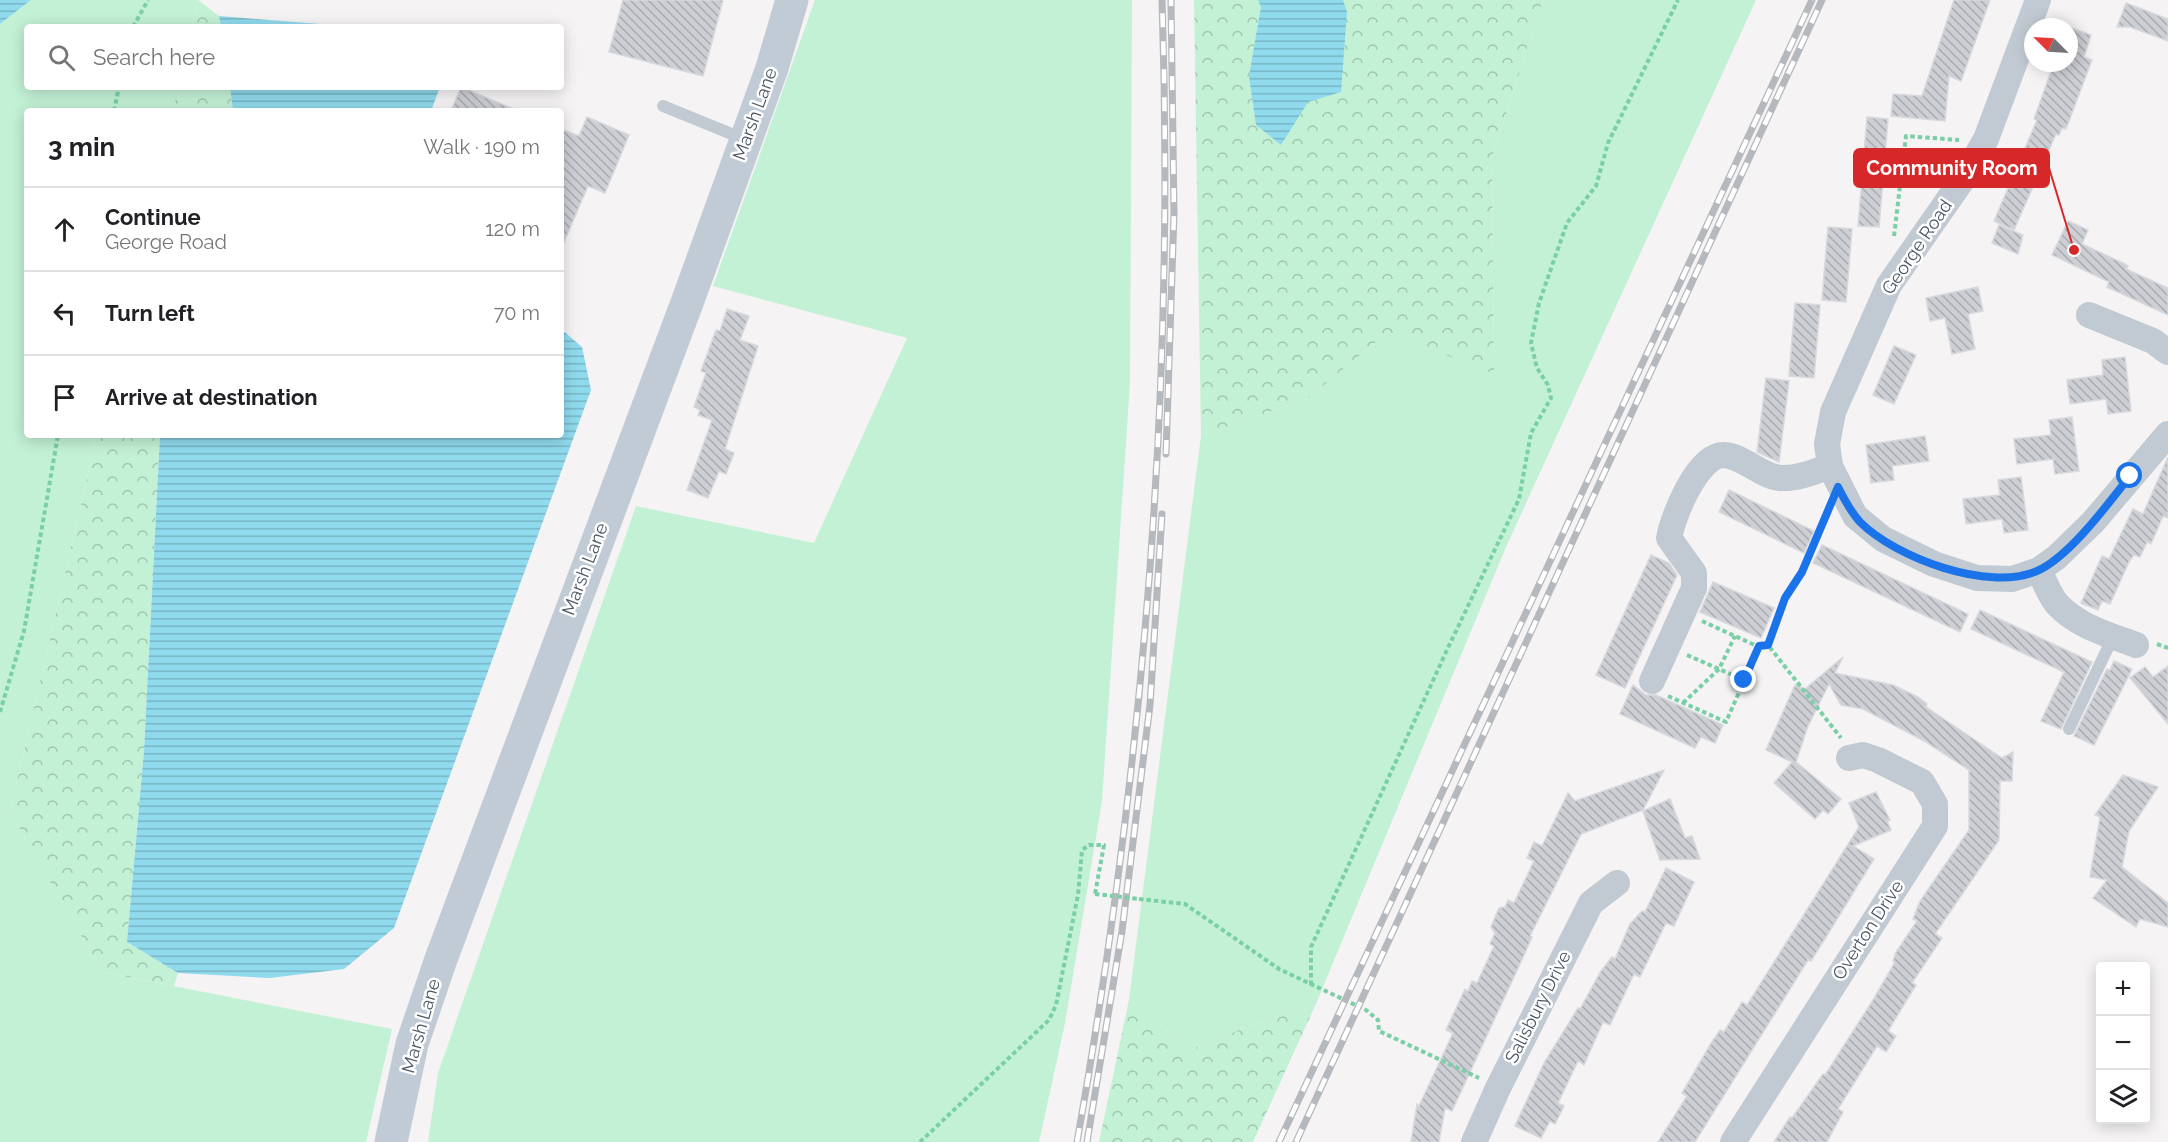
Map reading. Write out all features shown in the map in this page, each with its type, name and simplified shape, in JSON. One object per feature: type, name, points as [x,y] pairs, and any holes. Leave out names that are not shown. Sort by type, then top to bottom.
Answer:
[{"type":"main road","name":"Marsh Lane","points":[[391,1142],[412,1044],[441,959],[688,300],[772,68],[792,0]]},
{"type":"street","name":"George Road","points":[[2038,0],[1986,139],[1965,176],[1889,285],[1833,412],[1827,444],[1834,476],[1846,504],[1862,524],[1883,539],[1934,564],[1977,578],[2012,579],[2039,570],[2093,522],[2168,434]]},
{"type":"street","points":[[2089,315],[2153,341],[2168,352]]},
{"type":"street","points":[[1652,681],[1694,588],[1694,573],[1670,538],[1671,525],[1698,470],[1710,458],[1725,455],[1779,478],[1834,476]]},
{"type":"street","points":[[2039,570],[2056,603],[2073,617],[2125,641]]},
{"type":"street","name":"Overton Drive","points":[[1733,1142],[1935,826],[1935,804],[1922,782],[1863,755],[1849,758]]},
{"type":"street","name":"Salisbury Drive","points":[[1474,1142],[1498,1088],[1591,903],[1617,883]]},
{"type":"lane","points":[[663,106],[745,139]]},
{"type":"lane","points":[[2069,729],[2125,641]]},
{"type":"path","points":[[135,24],[148,0]]},
{"type":"path","points":[[1311,985],[1311,947],[1446,652],[1519,500],[1531,433],[1551,398],[1548,385],[1537,368],[1531,343],[1539,303],[1567,223],[1596,186],[1608,143],[1678,0]]},
{"type":"path","points":[[115,108],[119,90]]},
{"type":"path","points":[[1894,239],[1906,136],[1962,140]]},
{"type":"path","points":[[0,712],[24,631],[57,438]]},
{"type":"path","points":[[1768,645],[1785,598],[1802,572],[1834,476]]},
{"type":"path","points":[[1683,613],[1759,646],[1768,645]]},
{"type":"path","points":[[1683,703],[1719,669],[1734,636]]},
{"type":"path","points":[[1768,645],[1839,733],[1849,758]]},
{"type":"path","points":[[1667,646],[1744,680]]},
{"type":"path","points":[[1652,681],[1649,687],[1726,722],[1759,646]]},
{"type":"path","points":[[920,1142],[1049,1020],[1056,1005],[1078,895],[1082,850],[1089,845],[1104,845],[1095,894],[1185,904],[1279,969],[1366,1010],[1378,1020],[1378,1031],[1498,1088]]},
{"type":"green space","points":[[31,0],[198,0],[193,24],[24,24],[24,90],[177,90],[174,108],[24,108],[24,438],[96,438],[10,812],[102,972],[392,1029],[366,1142],[0,1142],[0,24]]},
{"type":"green space","points":[[198,0],[219,16],[220,24],[193,24]]},
{"type":"green space","points":[[815,0],[1132,0],[1130,383],[1102,801],[1065,1023],[1039,1142],[428,1142],[438,1073],[636,506],[814,543],[907,338],[713,286]]},
{"type":"green space","points":[[1194,0],[1543,0],[1492,157],[1494,374],[1388,332],[1308,398],[1201,436]]},
{"type":"green space","points":[[1543,0],[1756,0],[1506,547],[1315,1006],[1244,1028],[1190,1050],[1129,1000],[1201,436],[1308,398],[1388,332],[1494,373],[1492,157]]},
{"type":"green space","points":[[177,90],[230,90],[233,108],[174,108]]},
{"type":"green space","points":[[96,438],[160,438],[144,751],[127,942],[178,973],[174,986],[102,972],[10,812]]},
{"type":"green space","points":[[1129,1000],[1190,1050],[1244,1028],[1315,1006],[1253,1142],[1099,1142]]},
{"type":"water","points":[[0,0],[31,0],[0,24]]},
{"type":"water","points":[[1258,0],[1343,0],[1347,12],[1341,92],[1308,102],[1281,145],[1256,125],[1249,76],[1261,7]]},
{"type":"water","points":[[219,16],[321,24],[220,24]]},
{"type":"water","points":[[230,90],[439,90],[432,108],[233,108]]},
{"type":"water","points":[[564,332],[582,347],[591,390],[394,928],[344,969],[270,978],[178,973],[127,942],[144,751],[160,438],[564,438]]},
{"type":"building","points":[[623,0],[723,0],[703,76],[609,52]]},
{"type":"building","points":[[1954,0],[1990,0],[1961,81],[1949,76],[1945,121],[1891,116],[1893,94],[1922,96]]},
{"type":"building","points":[[2126,3],[2168,19],[2168,41],[2130,27],[2117,27]]},
{"type":"building","points":[[2078,30],[2091,35],[2084,57],[2092,60],[2066,129],[2062,128],[2059,135],[2056,134],[2014,230],[1994,221],[2037,120],[2034,119],[2051,72],[2078,72]]},
{"type":"building","points":[[460,90],[468,90],[511,108],[452,108]]},
{"type":"building","points":[[587,117],[629,135],[605,193],[588,186],[564,242],[564,130],[579,136]]},
{"type":"building","points":[[1867,117],[1888,119],[1879,227],[1858,226]]},
{"type":"building","points":[[2068,221],[2088,230],[2082,244],[2125,264],[2128,266],[2126,269],[2168,288],[2168,315],[2107,287],[2109,282],[2052,255]]},
{"type":"building","points":[[1999,225],[2023,235],[2018,254],[1992,243]]},
{"type":"building","points":[[1828,227],[1852,229],[1846,302],[1822,300]]},
{"type":"building","points":[[1978,287],[1983,311],[1968,314],[1975,349],[1952,354],[1945,318],[1930,321],[1926,298]]},
{"type":"building","points":[[1795,303],[1820,305],[1814,378],[1789,376]]},
{"type":"building","points":[[727,309],[749,316],[740,340],[758,346],[725,449],[734,453],[726,474],[719,471],[708,498],[687,490],[712,420],[698,415],[700,410],[694,407],[706,373],[701,371],[716,330],[720,331]]},
{"type":"building","points":[[1894,346],[1916,355],[1894,404],[1873,395]]},
{"type":"building","points":[[2125,357],[2131,411],[2108,414],[2106,399],[2070,404],[2067,380],[2103,375],[2102,360]]},
{"type":"building","points":[[1766,378],[1789,381],[1779,462],[1757,452]]},
{"type":"building","points":[[2072,417],[2079,471],[2055,474],[2053,459],[2017,464],[2014,439],[2051,435],[2049,420]]},
{"type":"building","points":[[1925,436],[1929,461],[1892,466],[1894,480],[1871,483],[1866,445]]},
{"type":"building","points":[[2168,457],[2168,518],[2163,516],[2151,544],[2147,542],[2140,557],[2134,555],[2129,562],[2110,604],[2102,601],[2098,610],[2081,603],[2102,556],[2109,559],[2133,509],[2143,514]]},
{"type":"building","points":[[2021,477],[2028,530],[2004,533],[2002,519],[1966,524],[1963,499],[2000,495],[1998,480]]},
{"type":"building","points":[[1729,490],[1814,531],[1804,553],[1719,512]]},
{"type":"building","points":[[1822,545],[1968,614],[1960,632],[1813,563]]},
{"type":"building","points":[[1651,555],[1669,563],[1677,575],[1625,688],[1596,675]]},
{"type":"building","points":[[1713,582],[1774,608],[1761,638],[1700,612]]},
{"type":"building","points":[[1980,610],[2092,662],[2061,729],[2041,721],[2064,672],[1971,629]]},
{"type":"building","points":[[1843,657],[1835,673],[1893,685],[1918,697],[1927,704],[1926,707],[2002,758],[2013,752],[2012,781],[2000,781],[1999,840],[1935,934],[1942,938],[1912,983],[1916,985],[1888,1031],[1896,1036],[1886,1052],[1877,1046],[1838,1109],[1843,1112],[1827,1142],[1774,1142],[1790,1117],[1792,1118],[1823,1074],[1825,1075],[1873,1000],[1895,962],[1893,961],[1896,952],[1917,921],[1913,919],[1920,901],[1969,830],[1969,770],[1926,742],[1863,709],[1841,705],[1829,684],[1808,726],[1796,762],[1841,799],[1828,814],[1823,810],[1815,819],[1774,783],[1792,762],[1766,750],[1795,685],[1805,689]]},
{"type":"building","points":[[2114,661],[2132,669],[2094,745],[2074,736],[2107,669],[2110,670]]},
{"type":"building","points":[[2168,666],[2168,724],[2130,678],[2145,667],[2153,677]]},
{"type":"building","points":[[1633,685],[1646,695],[1656,695],[1723,725],[1715,743],[1701,737],[1695,748],[1620,714]]},
{"type":"building","points":[[1664,770],[1643,810],[1581,834],[1530,936],[1532,937],[1525,953],[1452,1111],[1445,1108],[1439,1142],[1411,1142],[1417,1104],[1419,1106],[1453,1033],[1446,1030],[1465,989],[1468,991],[1472,981],[1477,983],[1494,946],[1490,944],[1495,933],[1491,927],[1499,908],[1505,907],[1508,900],[1514,903],[1534,861],[1527,858],[1534,842],[1542,846],[1568,793],[1575,801]]},
{"type":"building","points":[[2123,775],[2158,787],[2129,831],[2122,867],[2168,903],[2168,927],[2140,919],[2136,927],[2093,898],[2107,880],[2090,877],[2100,817],[2095,815]]},
{"type":"building","points":[[1876,792],[1890,820],[1887,821],[1891,830],[1853,846],[1874,859],[1823,942],[1811,961],[1808,960],[1695,1142],[1658,1142],[1687,1096],[1682,1093],[1710,1045],[1720,1030],[1724,1032],[1742,1002],[1747,1005],[1859,827],[1849,803]]},
{"type":"building","points":[[1670,799],[1685,838],[1692,836],[1700,859],[1660,860],[1643,811]]},
{"type":"building","points":[[1666,868],[1694,882],[1674,926],[1666,923],[1640,977],[1634,974],[1610,1025],[1603,1022],[1584,1065],[1578,1061],[1558,1103],[1564,1106],[1555,1124],[1550,1121],[1541,1138],[1515,1126],[1544,1063],[1578,1008],[1580,1009],[1601,971],[1612,957],[1615,959],[1630,924],[1642,911],[1645,912]]},
{"type":"railway","points":[[1077,1142],[1120,859],[1137,716],[1150,573],[1164,287],[1165,143],[1162,0]]},
{"type":"railway","points":[[1166,454],[1174,213],[1171,0]]},
{"type":"railway","points":[[1279,1142],[1812,0]]},
{"type":"railway","points":[[1296,1142],[1822,0]]},
{"type":"railway","points":[[1087,1142],[1122,931],[1150,705],[1162,514]]},
{"type":"place","name":"Community Room","points":[[2074,250]]},
{"type":"route","points":[[1744,680],[1759,646],[1768,645],[1785,598],[1802,572],[1838,487],[1854,516],[1883,539],[1934,564],[1977,578],[2012,579],[2039,570],[2057,557],[2093,522],[2130,476]]}]
